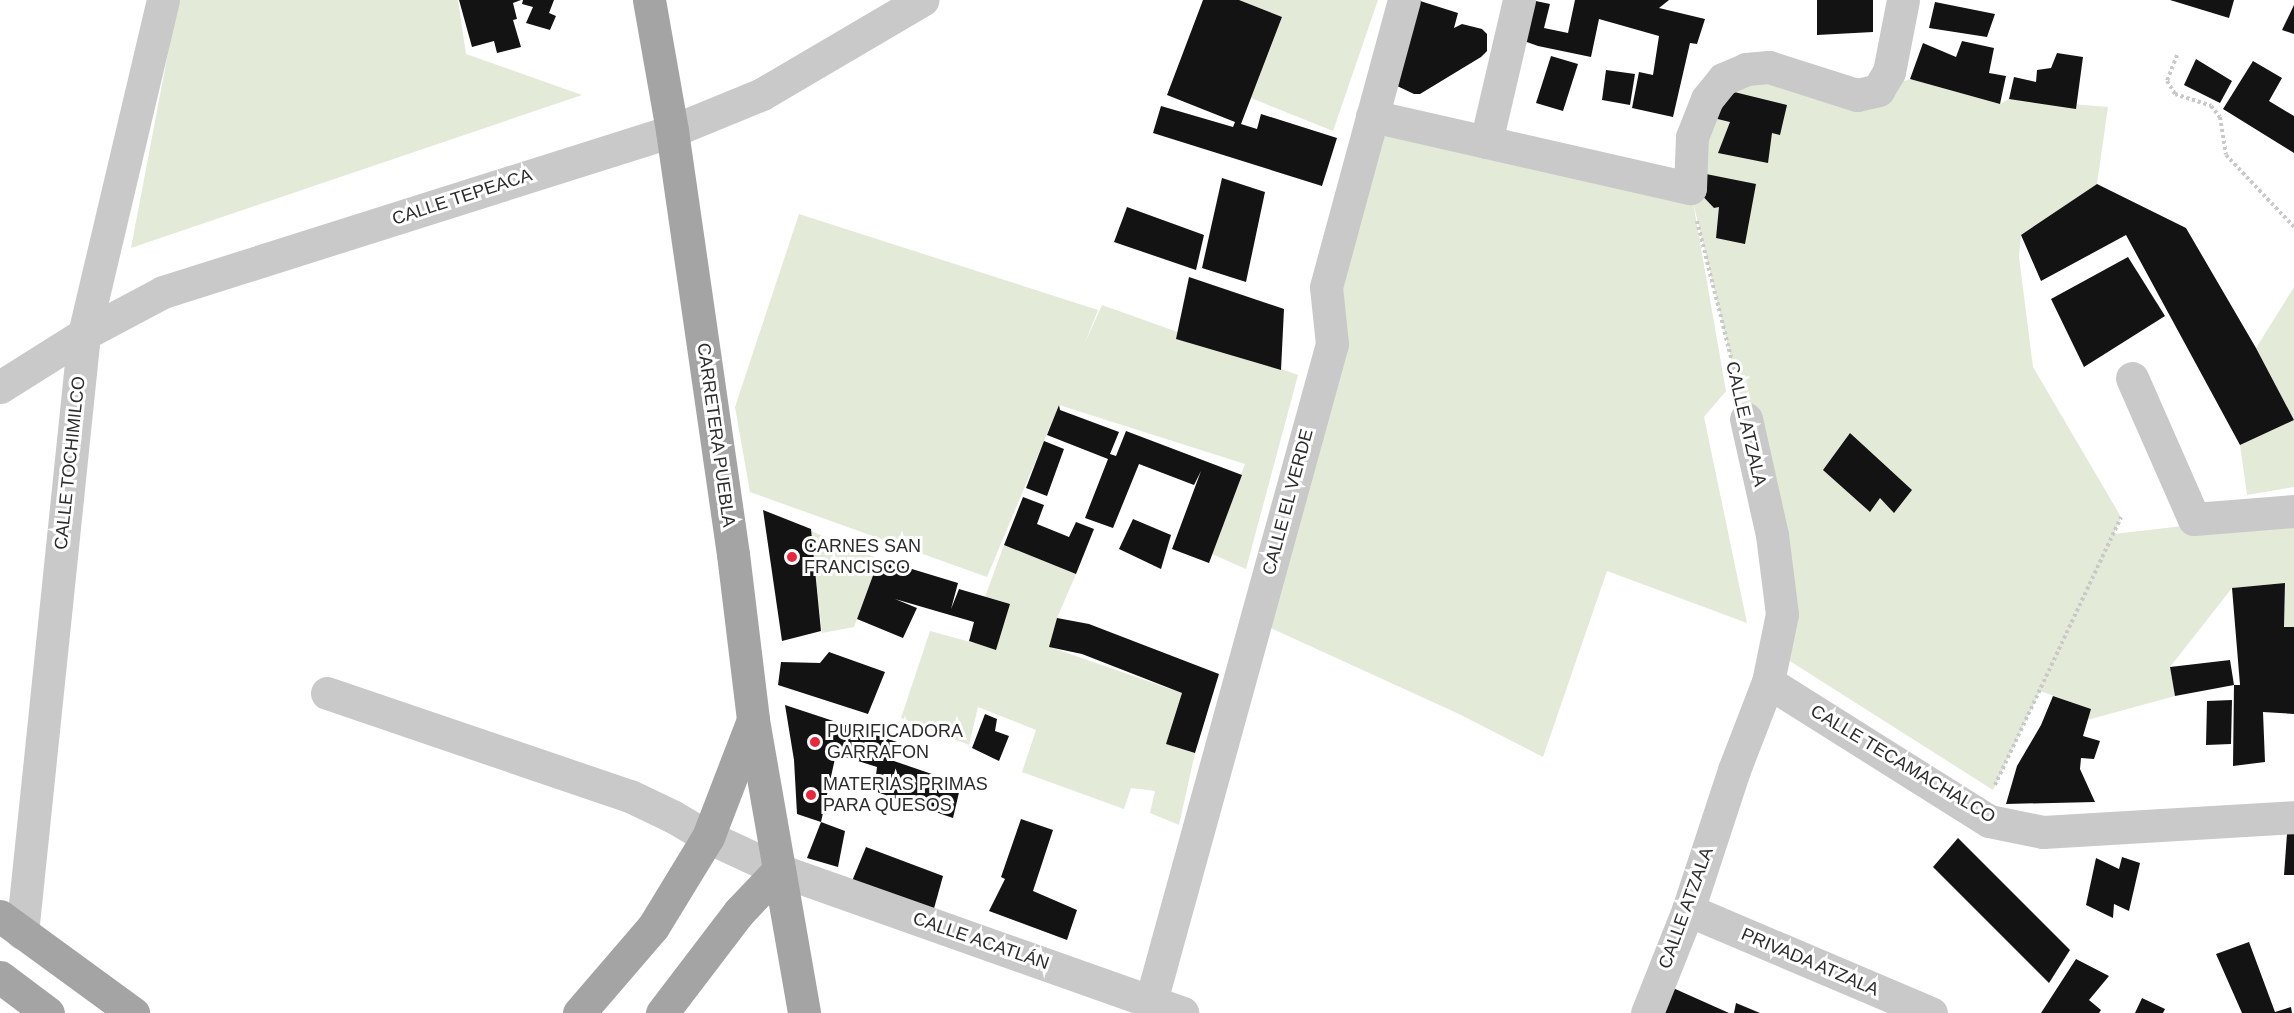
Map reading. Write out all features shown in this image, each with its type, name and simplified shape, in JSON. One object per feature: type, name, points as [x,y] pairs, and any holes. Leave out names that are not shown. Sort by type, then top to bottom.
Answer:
[{"type":"main road","name":"CARRETERA PUEBLA","points":[[649,0],[672,131],[733,554],[753,720],[804,1013]]},
{"type":"main road","points":[[579,1013],[653,927],[708,837],[753,720]]},
{"type":"main road","points":[[663,1013],[739,912],[779,870]]},
{"type":"main road","points":[[11,924],[133,1013]]},
{"type":"main road","points":[[0,977],[48,1013]]},
{"type":"street","name":"CALLE TOCHIMILCO","points":[[11,924],[84,334],[163,0]]},
{"type":"street","name":"CALLE TEPEACA","points":[[0,387],[84,334],[163,292],[672,131],[762,93],[922,0]]},
{"type":"street","name":"CALLE EL VERDE","points":[[1151,1001],[1332,344],[1326,287],[1404,0]]},
{"type":"street","points":[[1486,142],[1519,0]]},
{"type":"street","points":[[1372,116],[1690,189],[1692,136],[1707,99],[1723,79],[1746,69],[1769,67],[1857,96],[1878,90],[1889,72],[1903,0]]},
{"type":"street","points":[[2132,378],[2194,519],[2294,511]]},
{"type":"street","name":"CALLE ATZALA","points":[[1647,1013],[1688,910],[1734,770],[1768,682],[1782,614],[1773,535],[1746,419]]},
{"type":"street","name":"CALLE TECAMACHALCO","points":[[1768,682],[1989,821],[2043,832],[2294,816]]},
{"type":"street","name":"CALLE ACATLÁN","points":[[327,693],[630,796],[672,816],[708,837],[779,870],[1182,1013]]},
{"type":"street","name":"PRIVADA ATZALA","points":[[1688,910],[1931,1013]]},
{"type":"path","points":[[2177,55],[2167,81],[2175,94],[2211,106],[2220,117],[2226,154],[2294,227]]},
{"type":"path","name":"CALLE ATZALA","points":[[1690,189],[1746,419]]},
{"type":"path","points":[[1981,816],[2121,518]]},
{"type":"green space","points":[[178,0],[458,0],[466,54],[582,95],[131,248]]},
{"type":"green space","points":[[1239,0],[1378,0],[1333,131],[1251,98],[1282,17]]},
{"type":"green space","points":[[1723,79],[1878,90],[1910,79],[2000,104],[2009,99],[2108,107],[2097,184],[2021,235],[2019,257],[2033,367],[2121,517],[2114,534],[2294,513],[2294,627],[2284,627],[2285,583],[2232,588],[2170,667],[2175,696],[2087,720],[2091,709],[2040,691],[1993,790],[1774,651],[1746,419],[1693,202],[1726,391],[1704,417],[1747,623],[1607,571],[1543,757],[1459,714],[1255,621],[1372,116],[1689,188]]},
{"type":"green space","points":[[799,214],[1098,310],[1084,345],[1102,305],[1298,375],[1246,569],[1212,554],[1245,464],[1059,405],[987,577],[750,492],[735,407]]},
{"type":"green space","points":[[2294,287],[2294,420],[2256,348]]},
{"type":"green space","points":[[2294,420],[2294,487],[2247,495],[2240,445]]},
{"type":"green space","points":[[811,531],[879,559],[854,627],[822,633]]},
{"type":"green space","points":[[1004,545],[1076,574],[1057,618],[1050,647],[1182,693],[1167,744],[1195,753],[1179,825],[1150,813],[1155,791],[1131,788],[1124,809],[1022,772],[1036,730],[978,707],[969,745],[901,718],[930,631],[996,649],[1010,604],[985,597]]},
{"type":"building","points":[[459,0],[521,0],[513,3],[517,19],[513,20],[521,47],[497,53],[494,41],[472,47]]},
{"type":"building","points":[[523,0],[554,0],[549,13],[556,16],[550,30],[526,23],[533,7],[522,4]]},
{"type":"building","points":[[1203,0],[1239,0],[1282,17],[1241,124],[1257,129],[1261,114],[1337,138],[1322,186],[1153,133],[1161,106],[1233,127],[1235,122],[1167,95]]},
{"type":"building","points":[[1417,0],[1458,13],[1454,28],[1462,24],[1482,29],[1487,34],[1487,51],[1481,57],[1420,94],[1414,94],[1395,85]]},
{"type":"building","points":[[1531,0],[1550,4],[1544,28],[1568,33],[1575,0],[1669,0],[1659,8],[1705,19],[1697,44],[1690,43],[1673,117],[1632,108],[1639,72],[1653,75],[1659,36],[1599,19],[1591,57],[1538,46],[1524,41]]},
{"type":"building","points":[[1817,0],[1873,0],[1873,32],[1817,35]]},
{"type":"building","points":[[2170,0],[2234,0],[2229,18]]},
{"type":"building","points":[[1935,2],[1995,14],[1987,37],[1929,28]]},
{"type":"building","points":[[2294,5],[2294,34],[2282,30]]},
{"type":"building","points":[[1962,41],[1994,48],[1989,73],[2006,76],[2000,104],[1910,79],[1923,43],[1956,57]]},
{"type":"building","points":[[2057,53],[2083,57],[2076,109],[2009,99],[2014,77],[2036,82],[2037,70],[2051,68]]},
{"type":"building","points":[[1551,56],[1578,64],[1563,111],[1536,103]]},
{"type":"building","points":[[2196,59],[2232,81],[2220,103],[2184,85]]},
{"type":"building","points":[[2253,61],[2282,78],[2269,101],[2294,116],[2294,153],[2223,109]]},
{"type":"building","points":[[1606,70],[1635,74],[1630,105],[1602,100]]},
{"type":"building","points":[[1722,89],[1787,105],[1780,135],[1772,133],[1768,163],[1718,153],[1730,122],[1701,115]]},
{"type":"building","points":[[1696,172],[1756,184],[1745,244],[1716,238],[1719,207],[1714,208],[1695,188]]},
{"type":"building","points":[[1222,178],[1265,192],[1246,282],[1202,268]]},
{"type":"building","points":[[2097,184],[2186,228],[2256,348],[2294,420],[2240,445],[2126,235],[2041,281],[2021,235]]},
{"type":"building","points":[[1127,207],[1204,235],[1196,270],[1114,242]]},
{"type":"building","points":[[2128,257],[2165,316],[2084,367],[2051,299]]},
{"type":"building","points":[[1189,277],[1284,309],[1281,370],[1176,339]]},
{"type":"building","points":[[1059,405],[1060,410],[1119,432],[1110,454],[1116,456],[1126,431],[1242,475],[1209,563],[1172,549],[1201,471],[1194,485],[1139,464],[1113,528],[1085,518],[1108,459],[1047,435]]},
{"type":"building","points":[[1850,433],[1912,490],[1894,513],[1880,498],[1870,512],[1823,470]]},
{"type":"building","points":[[1044,441],[1064,449],[1047,496],[1026,488]]},
{"type":"building","points":[[1023,497],[1044,505],[1037,524],[1069,537],[1076,522],[1094,529],[1076,574],[1004,545]]},
{"type":"building","name":"CARNES SAN FRANCISCO","points":[[763,510],[811,529],[821,631],[782,641]]},
{"type":"building","points":[[1133,519],[1171,535],[1161,569],[1119,549]]},
{"type":"building","points":[[879,559],[958,583],[951,609],[959,589],[1010,604],[996,650],[969,641],[974,622],[895,599],[917,608],[903,638],[857,619]]},
{"type":"building","points":[[2285,583],[2284,627],[2294,627],[2294,714],[2263,712],[2265,762],[2233,766],[2234,685],[2240,685],[2232,588]]},
{"type":"building","points":[[1057,618],[1089,624],[1219,674],[1195,753],[1166,744],[1182,693],[1082,654],[1049,647]]},
{"type":"building","points":[[829,652],[885,672],[868,714],[778,685],[781,662],[820,663]]},
{"type":"building","points":[[2230,660],[2234,685],[2175,696],[2170,667]]},
{"type":"building","points":[[2053,696],[2091,709],[2083,736],[2100,741],[2094,759],[2081,758],[2080,769],[2095,802],[2006,804],[2017,766],[2041,725]]},
{"type":"building","points":[[2232,700],[2231,744],[2206,745],[2207,701]]},
{"type":"building","points":[[785,705],[897,742],[891,760],[961,784],[953,818],[874,791],[877,767],[836,754],[821,822],[797,814],[794,760]]},
{"type":"building","points":[[985,714],[997,719],[995,731],[1009,736],[999,761],[972,748]]},
{"type":"building","points":[[1021,819],[1053,830],[1033,891],[1077,910],[1067,940],[989,911],[1005,879],[1001,877]]},
{"type":"building","points":[[821,822],[845,831],[838,867],[807,858]]},
{"type":"building","points":[[2287,834],[2294,834],[2294,875],[2284,875]]},
{"type":"building","points":[[1958,838],[2070,950],[2049,983],[1933,867]]},
{"type":"building","points":[[866,847],[943,876],[933,912],[850,886]]},
{"type":"building","points":[[2122,857],[2140,863],[2129,911],[2114,904],[2113,918],[2086,905],[2096,858],[2119,869]]},
{"type":"building","points":[[2249,942],[2275,1012],[2291,1007],[2292,1013],[2242,1013],[2216,954]]},
{"type":"building","points":[[2076,959],[2109,976],[2089,1000],[2101,1010],[2099,1013],[2041,1013]]},
{"type":"building","points":[[1673,988],[1729,1013],[1662,1013]]},
{"type":"building","points":[[2142,998],[2165,1009],[2163,1013],[2135,1013]]},
{"type":"building","points":[[1736,1003],[1760,1013],[1734,1013]]},
{"type":"place","name":"CARNES SAN FRANCISCO","points":[[792,557]]},
{"type":"place","name":"PURIFICADORA GARRAFON","points":[[815,742]]},
{"type":"place","name":"MATERIAS PRIMAS PARA QUESOS","points":[[811,795]]}]
